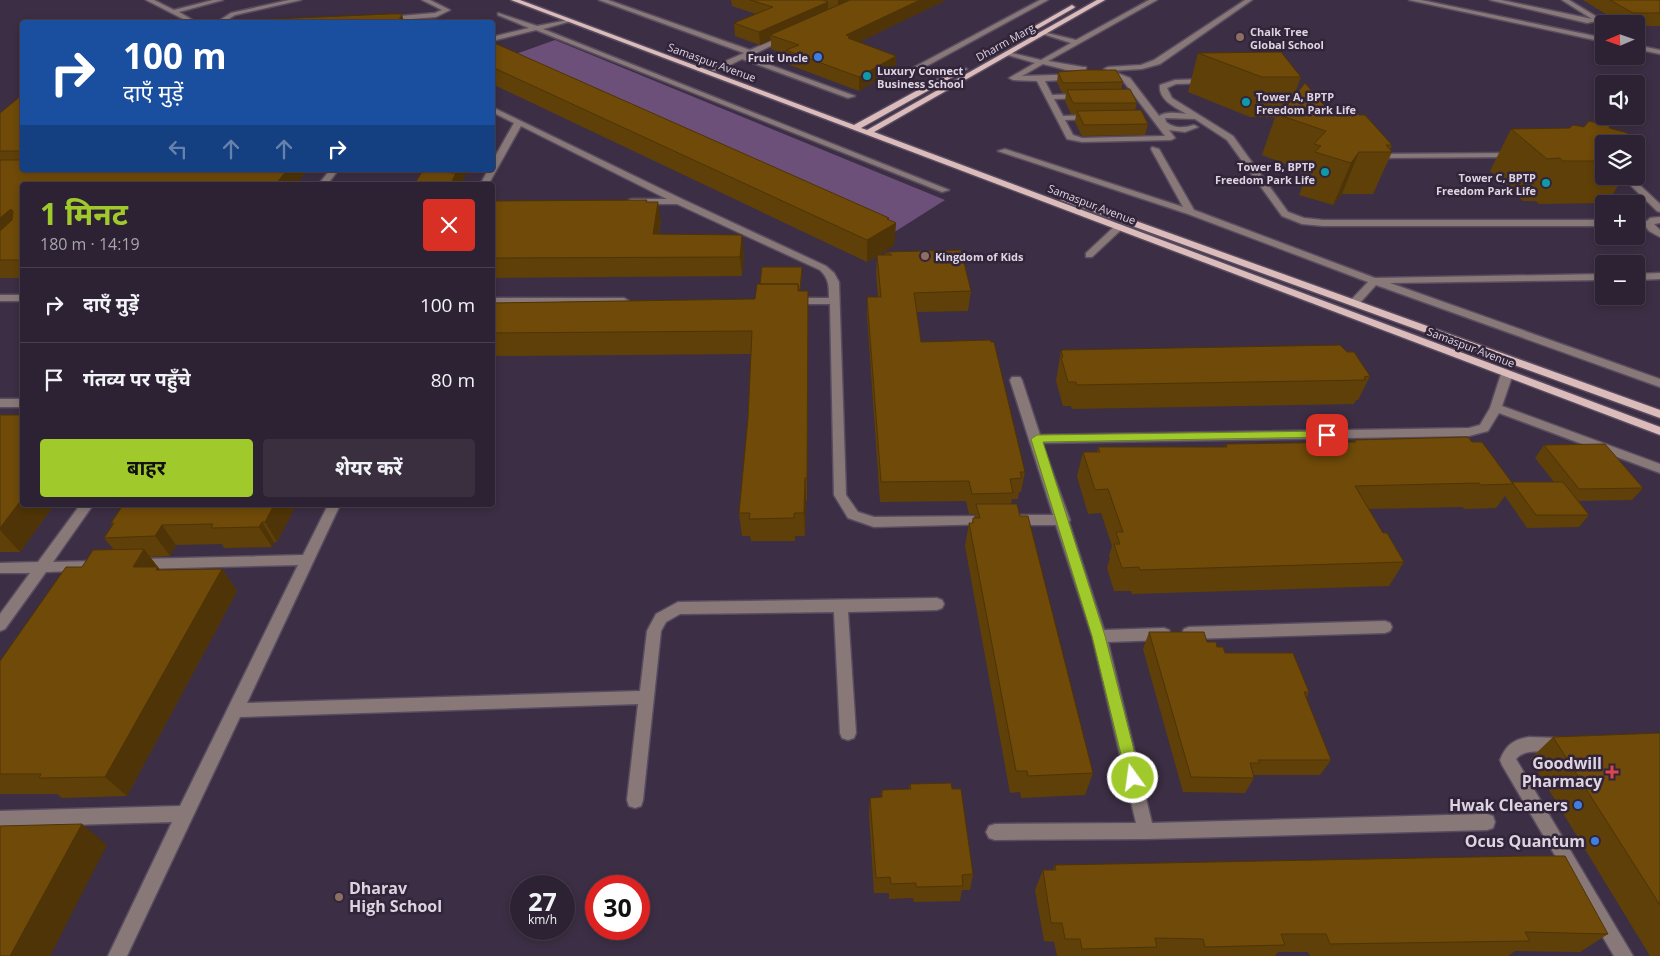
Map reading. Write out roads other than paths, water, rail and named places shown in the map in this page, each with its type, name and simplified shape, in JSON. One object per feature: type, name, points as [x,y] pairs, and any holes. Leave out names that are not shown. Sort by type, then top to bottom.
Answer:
[{"type":"main road","name":"Samaspur Avenue","points":[[514,0],[858,126]]},
{"type":"main road","name":"Samaspur Avenue","points":[[534,0],[1119,227],[1660,431]]},
{"type":"main road","name":"Dharm Marg","points":[[975,62],[1085,0]]},
{"type":"main road","name":"Dharm Marg","points":[[871,131],[1102,0]]},
{"type":"main road","name":"Dharm Marg","points":[[858,126],[967,66]]},
{"type":"main road","name":"Samaspur Avenue","points":[[871,131],[1660,414]]},
{"type":"street","points":[[149,0],[189,20]]},
{"type":"street","points":[[173,12],[220,0]]},
{"type":"street","points":[[223,20],[233,14],[298,0]]},
{"type":"street","points":[[379,20],[436,16],[447,10],[425,0]]},
{"type":"street","points":[[602,0],[751,53]]},
{"type":"street","points":[[908,72],[1045,0]]},
{"type":"street","points":[[1042,79],[1041,81],[1070,137],[1076,139],[1171,138],[1127,80],[1114,75],[1042,79],[1013,78],[1154,0]]},
{"type":"street","points":[[1007,54],[1076,69],[1132,68],[1149,65],[1249,0]]},
{"type":"street","points":[[1412,0],[1595,38]]},
{"type":"street","points":[[1493,0],[1587,21],[1599,20],[1564,0]]},
{"type":"street","points":[[1527,8],[1535,4]]},
{"type":"street","points":[[500,14],[945,190]]},
{"type":"street","points":[[495,39],[566,20]]},
{"type":"street","points":[[1045,33],[1077,42]]},
{"type":"street","points":[[495,43],[513,35]]},
{"type":"street","points":[[715,69],[789,36]]},
{"type":"street","points":[[1645,49],[1660,52]]},
{"type":"street","points":[[742,57],[850,96]]},
{"type":"street","points":[[1213,81],[1175,82],[1163,87],[1169,100],[1230,138],[1285,214],[1302,221],[1333,223],[1595,224]]},
{"type":"street","points":[[1049,97],[1089,96]]},
{"type":"street","points":[[1128,96],[1138,96]]},
{"type":"street","points":[[495,110],[679,201],[823,268],[831,275],[834,282],[840,495],[853,515],[874,522],[1063,520]]},
{"type":"street","points":[[1194,127],[1185,130],[1174,129],[1164,126],[1160,120],[1163,116],[1173,114],[1204,121]]},
{"type":"street","points":[[1060,118],[1098,117]]},
{"type":"street","points":[[1145,117],[1154,117]]},
{"type":"street","points":[[495,119],[516,121]]},
{"type":"street","points":[[495,163],[516,121]]},
{"type":"street","points":[[1155,149],[1192,212]]},
{"type":"street","points":[[1002,151],[1192,212],[1374,282],[1660,384]]},
{"type":"street","points":[[1367,155],[1381,157],[1524,155]]},
{"type":"street","points":[[324,182],[332,172]]},
{"type":"street","points":[[1634,185],[1660,210]]},
{"type":"street","points":[[620,202],[679,201]]},
{"type":"street","points":[[1645,224],[1649,224],[1653,220],[1660,220]]},
{"type":"street","points":[[1649,224],[1652,229],[1660,234]]},
{"type":"street","points":[[1089,255],[1119,227]]},
{"type":"street","points":[[1645,276],[1660,276]]},
{"type":"street","points":[[1354,303],[1374,282],[1413,279],[1595,277]]},
{"type":"street","points":[[0,298],[20,298]]},
{"type":"street","points":[[495,301],[639,301]]},
{"type":"street","points":[[775,301],[834,301]]},
{"type":"street","points":[[1037,439],[1469,432],[1484,428],[1496,408],[1507,374]]},
{"type":"street","points":[[1016,380],[1037,439],[1099,636],[1146,831]]},
{"type":"street","points":[[0,403],[20,403]]},
{"type":"street","points":[[1496,408],[1660,469]]},
{"type":"street","points":[[0,625],[86,507]]},
{"type":"street","points":[[117,956],[333,507]]},
{"type":"street","points":[[0,568],[308,560]]},
{"type":"street","points":[[635,800],[654,631],[661,618],[678,608],[936,604]]},
{"type":"street","points":[[841,606],[848,733]]},
{"type":"street","points":[[1099,636],[1385,627]]},
{"type":"street","points":[[235,710],[647,697]]},
{"type":"street","points":[[1572,745],[1524,745],[1515,748],[1509,753],[1508,760],[1624,956]]},
{"type":"street","points":[[0,819],[184,814]]},
{"type":"street","points":[[995,832],[1146,831],[1487,822]]},
{"type":"place","name":"Chalk Tree Global School","points":[[1240,37]]},
{"type":"place","name":"Fruit Uncle","points":[[818,57]]},
{"type":"place","name":"Luxury Connect Business School","points":[[867,76]]},
{"type":"place","name":"Tower A, BPTP Freedom Park Life","points":[[1246,102]]},
{"type":"place","name":"Tower B, BPTP Freedom Park Life","points":[[1325,172]]},
{"type":"place","name":"Tower C, BPTP Freedom Park Life","points":[[1546,183]]},
{"type":"place","name":"Kingdom of Kids","points":[[925,256]]},
{"type":"place","name":"Goodwill Pharmacy","points":[[1612,772]]},
{"type":"place","name":"Hwak Cleaners","points":[[1578,805]]},
{"type":"place","name":"Ocus Quantum","points":[[1595,841]]},
{"type":"place","name":"Dharav High School","points":[[339,897]]}]
